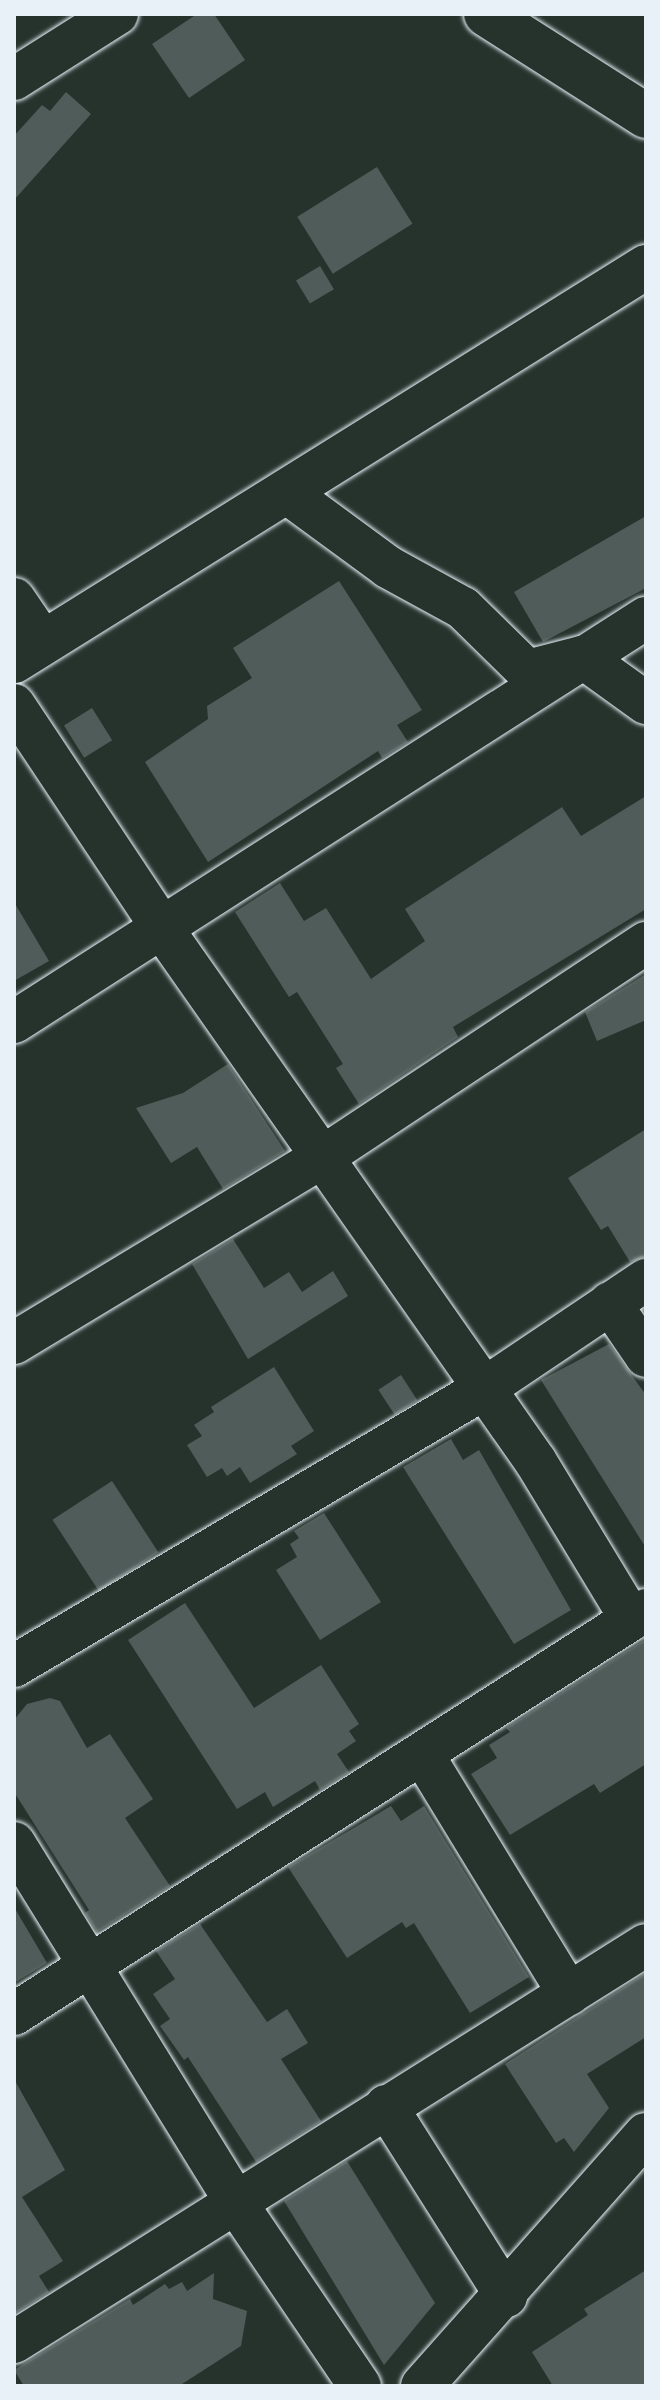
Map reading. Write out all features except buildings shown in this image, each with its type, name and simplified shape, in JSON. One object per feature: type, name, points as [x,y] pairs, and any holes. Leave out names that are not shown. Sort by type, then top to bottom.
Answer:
[{"type":"street","points":[[14,79],[117,14]]},
{"type":"street","points":[[486,14],[646,116]]},
{"type":"street","points":[[14,599],[29,652],[646,267]]},
{"type":"street","points":[[286,492],[388,567],[463,608],[527,671],[582,657],[646,703]]},
{"type":"street","points":[[14,1022],[164,931],[646,618]]},
{"type":"street","points":[[14,705],[164,931],[324,1156],[638,1614],[423,1755],[14,2014]]},
{"type":"street","points":[[14,1343],[324,1156],[646,943]]},
{"type":"street","points":[[14,1666],[485,1388],[646,1280]]},
{"type":"street","points":[[610,1303],[646,1356]]},
{"type":"street","points":[[423,1755],[569,1994]]},
{"type":"street","points":[[14,1843],[87,1968],[236,2203],[360,2386]]},
{"type":"street","points":[[14,2342],[646,1945]]},
{"type":"street","points":[[386,2106],[506,2296]]},
{"type":"street","points":[[422,2386],[506,2296],[646,2134]]}]
